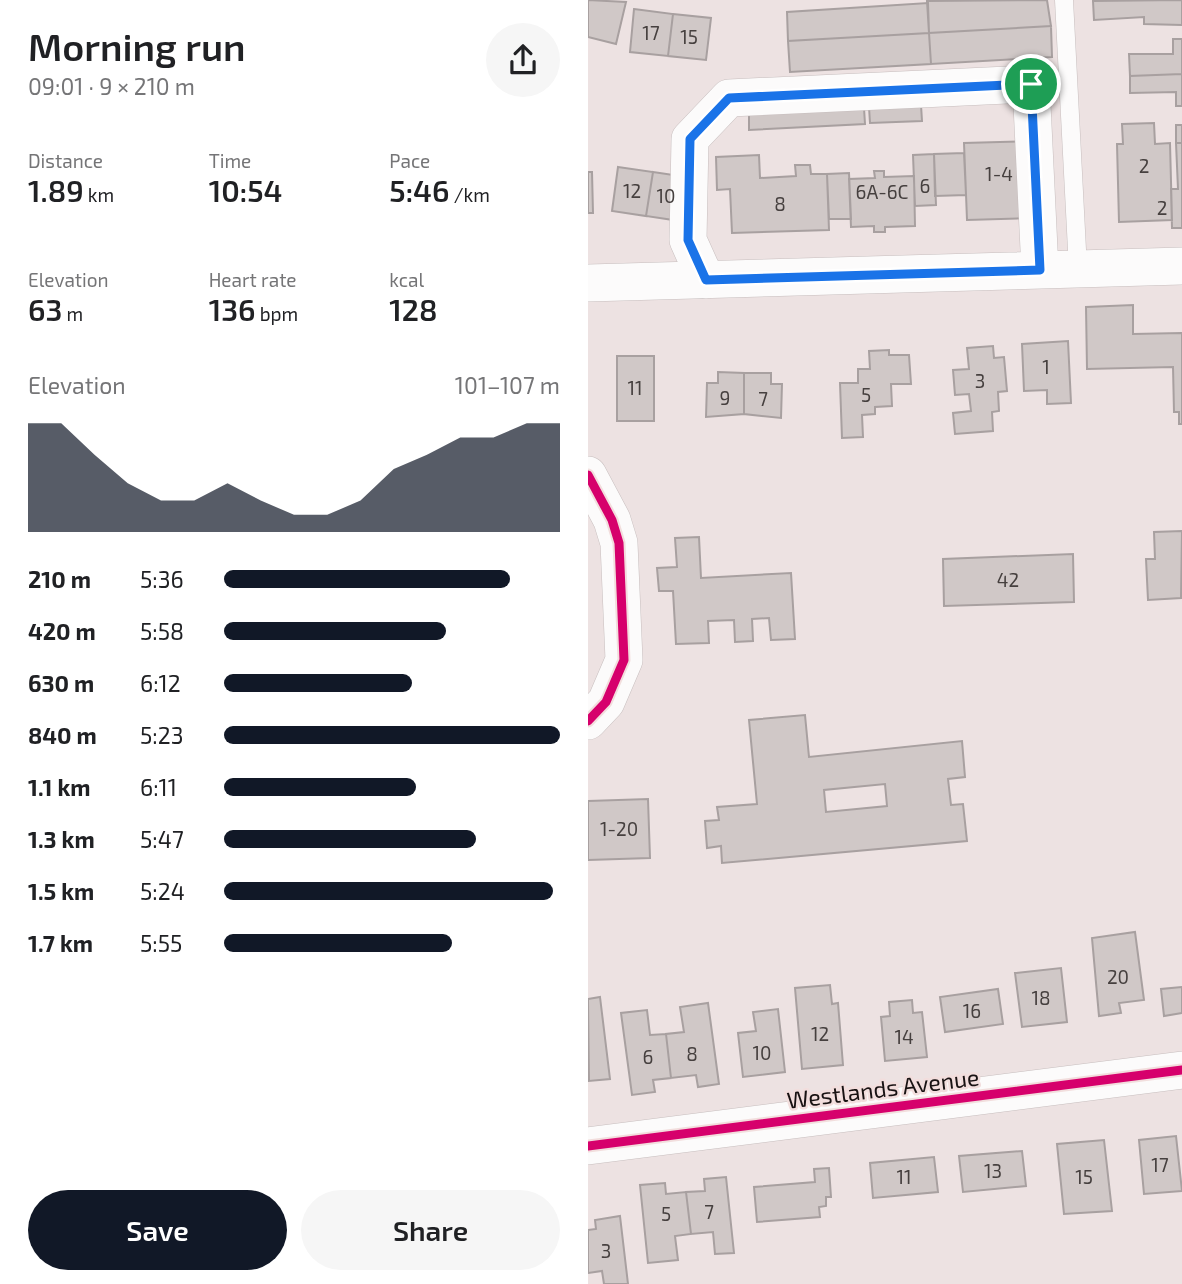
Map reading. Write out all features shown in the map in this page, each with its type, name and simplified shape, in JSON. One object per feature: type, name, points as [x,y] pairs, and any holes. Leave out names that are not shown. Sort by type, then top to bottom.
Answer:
[{"type":"street","points":[[706,280],[688,240],[690,139],[729,98],[1031,84],[1040,270]]},
{"type":"street","points":[[588,283],[1182,266]]},
{"type":"street","points":[[588,475],[612,520],[620,543],[624,660],[606,702],[588,721]]},
{"type":"street","name":"Westlands Avenue","points":[[588,1146],[1182,1070]]},
{"type":"lane","points":[[1064,0],[1078,269]]},
{"type":"building","points":[[588,0],[626,2],[616,44],[588,37]]},
{"type":"building","points":[[1047,0],[1051,26],[929,33],[927,1]]},
{"type":"building","points":[[1182,0],[1182,25],[1144,24],[1144,17],[1094,20],[1093,1]]},
{"type":"building","points":[[928,3],[929,33],[788,41],[787,12]]},
{"type":"building","points":[[634,9],[673,14],[668,56],[630,52]]},
{"type":"building","points":[[673,14],[711,18],[706,60],[668,56]]},
{"type":"building","points":[[1051,26],[1052,57],[931,64],[929,33]]},
{"type":"building","points":[[929,33],[931,64],[790,72],[788,41]]},
{"type":"building","points":[[1173,39],[1182,39],[1182,74],[1130,76],[1129,54],[1173,54]]},
{"type":"building","points":[[1182,74],[1182,106],[1176,106],[1176,92],[1130,93],[1130,76]]},
{"type":"building","points":[[921,105],[922,121],[870,123],[869,107]]},
{"type":"building","points":[[864,108],[865,124],[749,130],[749,114]]},
{"type":"building","points":[[1154,123],[1155,144],[1170,143],[1172,220],[1119,222],[1117,144],[1123,144],[1122,124]]},
{"type":"building","points":[[1176,125],[1182,125],[1182,143],[1176,143]]},
{"type":"building","points":[[1031,141],[1033,218],[967,220],[964,143]]},
{"type":"building","points":[[1176,143],[1182,143],[1182,228],[1172,228],[1171,189],[1178,189]]},
{"type":"building","points":[[964,153],[966,195],[935,196],[934,154]]},
{"type":"building","points":[[934,154],[936,205],[915,206],[913,155]]},
{"type":"building","points":[[759,155],[760,178],[796,176],[795,165],[810,165],[811,174],[827,174],[829,230],[732,233],[730,189],[717,190],[716,157]]},
{"type":"building","points":[[618,167],[653,172],[646,216],[612,211]]},
{"type":"building","points":[[874,171],[884,171],[884,177],[914,176],[915,226],[885,227],[885,232],[874,232],[874,226],[851,227],[849,179],[875,178]]},
{"type":"building","points":[[588,172],[592,172],[593,213],[588,213]]},
{"type":"building","points":[[653,172],[687,177],[680,221],[646,216]]},
{"type":"building","points":[[849,173],[851,219],[829,219],[827,174]]},
{"type":"building","points":[[1133,305],[1133,334],[1182,333],[1182,424],[1179,424],[1179,412],[1174,412],[1173,367],[1087,369],[1086,307]]},
{"type":"building","points":[[1068,341],[1071,403],[1047,404],[1047,390],[1024,391],[1022,344]]},
{"type":"building","points":[[993,346],[994,358],[1004,357],[1007,391],[998,392],[999,411],[992,412],[993,431],[955,434],[953,413],[971,411],[969,394],[955,395],[953,370],[969,369],[967,348]]},
{"type":"building","points":[[889,350],[889,355],[909,355],[911,384],[891,384],[892,406],[875,407],[875,414],[862,415],[863,437],[842,438],[840,383],[858,383],[858,369],[870,369],[869,351]]},
{"type":"building","points":[[617,356],[654,356],[654,421],[617,421]]},
{"type":"building","points":[[718,372],[744,373],[744,414],[706,417],[707,383],[718,383]]},
{"type":"building","points":[[744,373],[771,373],[771,384],[782,384],[781,418],[744,414]]},
{"type":"building","points":[[1182,531],[1181,598],[1148,600],[1146,559],[1155,559],[1154,532]]},
{"type":"building","points":[[699,537],[701,578],[791,573],[795,639],[771,640],[769,618],[752,619],[753,641],[735,642],[734,620],[708,621],[709,643],[676,644],[673,591],[659,591],[657,568],[677,567],[675,538]]},
{"type":"building","points":[[1073,554],[1074,602],[944,606],[943,559]]},
{"type":"building","points":[[805,715],[809,757],[962,741],[965,777],[948,779],[951,805],[963,804],[967,841],[722,863],[721,846],[707,848],[705,821],[719,820],[717,807],[757,804],[749,720]],"holes":[[[885,784],[887,806],[826,812],[824,790]]]},
{"type":"building","points":[[648,799],[650,858],[588,860],[588,801]]},
{"type":"building","points":[[1135,932],[1144,1000],[1119,1003],[1121,1013],[1099,1016],[1092,938]]},
{"type":"building","points":[[1061,968],[1067,1022],[1022,1027],[1015,973]]},
{"type":"building","points":[[830,985],[832,1004],[838,1003],[843,1065],[802,1069],[795,988]]},
{"type":"building","points":[[1182,987],[1182,1013],[1164,1016],[1161,989]]},
{"type":"building","points":[[998,989],[1003,1024],[945,1032],[940,997]]},
{"type":"building","points":[[600,997],[610,1079],[589,1081],[588,999]]},
{"type":"building","points":[[912,1000],[913,1013],[922,1012],[927,1057],[885,1061],[881,1017],[890,1016],[889,1002]]},
{"type":"building","points":[[708,1003],[719,1084],[698,1087],[696,1075],[671,1078],[666,1034],[684,1032],[680,1007]]},
{"type":"building","points":[[778,1009],[785,1072],[743,1077],[738,1033],[756,1031],[753,1012]]},
{"type":"building","points":[[647,1010],[650,1035],[666,1034],[671,1078],[653,1080],[655,1092],[632,1095],[621,1013]]},
{"type":"building","points":[[1176,1136],[1182,1191],[1144,1194],[1139,1140]]},
{"type":"building","points":[[1104,1140],[1112,1211],[1064,1214],[1057,1144]]},
{"type":"building","points":[[1022,1151],[1026,1186],[963,1192],[959,1156]]},
{"type":"building","points":[[934,1157],[938,1192],[873,1198],[870,1163]]},
{"type":"building","points":[[829,1168],[831,1197],[826,1197],[826,1206],[819,1207],[820,1217],[757,1222],[754,1187],[815,1182],[814,1169]]},
{"type":"building","points":[[726,1177],[734,1253],[715,1254],[713,1232],[691,1234],[686,1192],[705,1191],[704,1179]]},
{"type":"building","points":[[665,1183],[666,1194],[686,1192],[691,1234],[675,1236],[678,1260],[648,1263],[640,1185]]},
{"type":"building","points":[[620,1216],[628,1284],[604,1284],[602,1271],[588,1273],[588,1230],[596,1229],[595,1220]]},
{"type":"cycle path","points":[[706,280],[688,240],[690,139],[729,98],[1031,84],[1040,270]]},
{"type":"cycle path","points":[[588,475],[612,520],[619,543],[624,660],[606,702],[588,721]]},
{"type":"cycle path","points":[[588,1146],[1182,1070]]},
{"type":"route","points":[[1031,84],[1040,270],[706,280],[688,240],[690,139],[729,98],[1031,84]]}]
